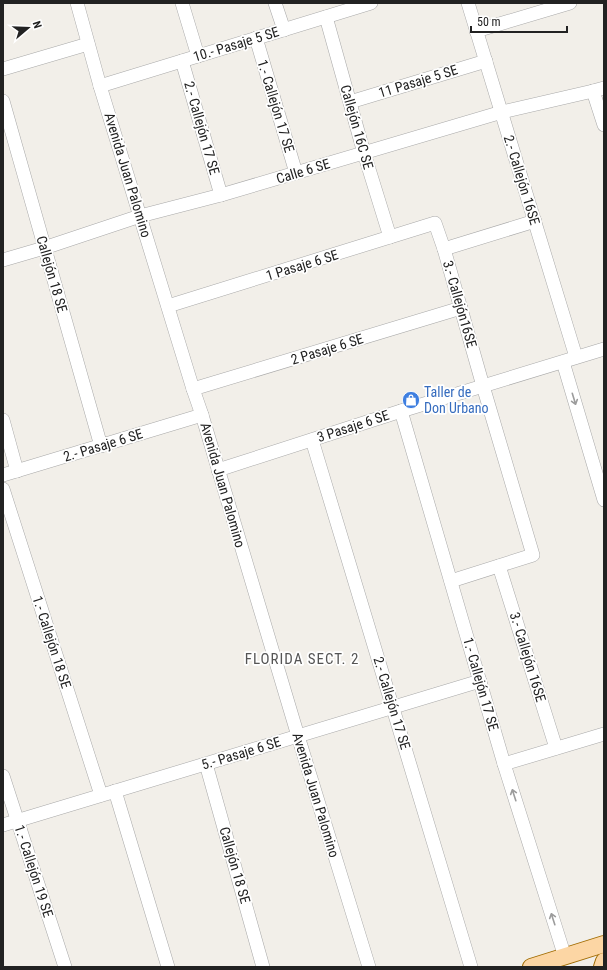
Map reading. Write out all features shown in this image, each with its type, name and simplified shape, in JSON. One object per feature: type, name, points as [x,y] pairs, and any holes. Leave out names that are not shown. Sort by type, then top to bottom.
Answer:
[{"type":"main road","points":[[531,967],[604,944]]},
{"type":"main road","points":[[602,967],[604,961]]},
{"type":"street","name":"Avenida Juan Palomino","points":[[77,3],[100,86],[369,967]]},
{"type":"street","points":[[182,3],[198,56]]},
{"type":"street","points":[[275,3],[284,30]]},
{"type":"street","name":"10.- Pasaje 5 SE","points":[[100,86],[370,3]]},
{"type":"street","name":"2.- Callejón 16SE","points":[[468,3],[576,357]]},
{"type":"street","points":[[476,31],[570,3]]},
{"type":"street","name":"Callejón 16C SE","points":[[326,17],[364,153],[390,237]]},
{"type":"street","name":"1.- Callejón 17 SE","points":[[256,38],[296,173]]},
{"type":"street","points":[[3,69],[88,44]]},
{"type":"street","name":"2.- Callejón 17 SE","points":[[182,61],[221,195]]},
{"type":"street","name":"11 Pasaje 5 SE","points":[[350,102],[486,61]]},
{"type":"street","points":[[599,89],[604,125]]},
{"type":"street","name":"Calle 6 SE","points":[[3,260],[140,216],[221,195],[502,112],[599,89]]},
{"type":"street","name":"Callejón 18 SE","points":[[3,101],[100,446]]},
{"type":"street","points":[[444,249],[534,221]]},
{"type":"street","name":"1 Pasaje 6 SE","points":[[168,306],[436,223]]},
{"type":"street","name":"3.- Callejón16SE","points":[[436,223],[483,386]]},
{"type":"street","name":"2 Pasaje 6 SE","points":[[193,389],[461,308]]},
{"type":"street","name":"3 Pasaje 6 SE","points":[[218,470],[401,411],[604,349]]},
{"type":"street","points":[[562,362],[604,500]]},
{"type":"street","points":[[451,582],[533,555],[483,386]]},
{"type":"street","name":"1.- Callejón 17 SE","points":[[401,411],[504,764],[565,956]]},
{"type":"street","name":"2.- Pasaje 6 SE","points":[[3,475],[202,416]]},
{"type":"street","points":[[3,420],[17,471]]},
{"type":"street","name":"2.- Callejón 17 SE","points":[[312,440],[471,967]]},
{"type":"street","name":"1.- Callejón 18 SE","points":[[3,489],[102,795]]},
{"type":"street","name":"3.- Callejón 16SE","points":[[499,566],[556,748]]},
{"type":"street","name":"5.- Pasaje 6 SE","points":[[3,825],[480,681]]},
{"type":"street","points":[[504,764],[604,734]]},
{"type":"street","name":"Callejón 18 SE","points":[[206,764],[263,967]]},
{"type":"street","name":"1.- Callejón 19 SE","points":[[3,776],[65,967]]},
{"type":"street","points":[[115,791],[168,967]]},
{"type":"place","name":"Taller de Don Urbano","points":[[411,400]]},
{"type":"district","name":"FLORIDA SECT. 2","points":[[302,659]]}]
